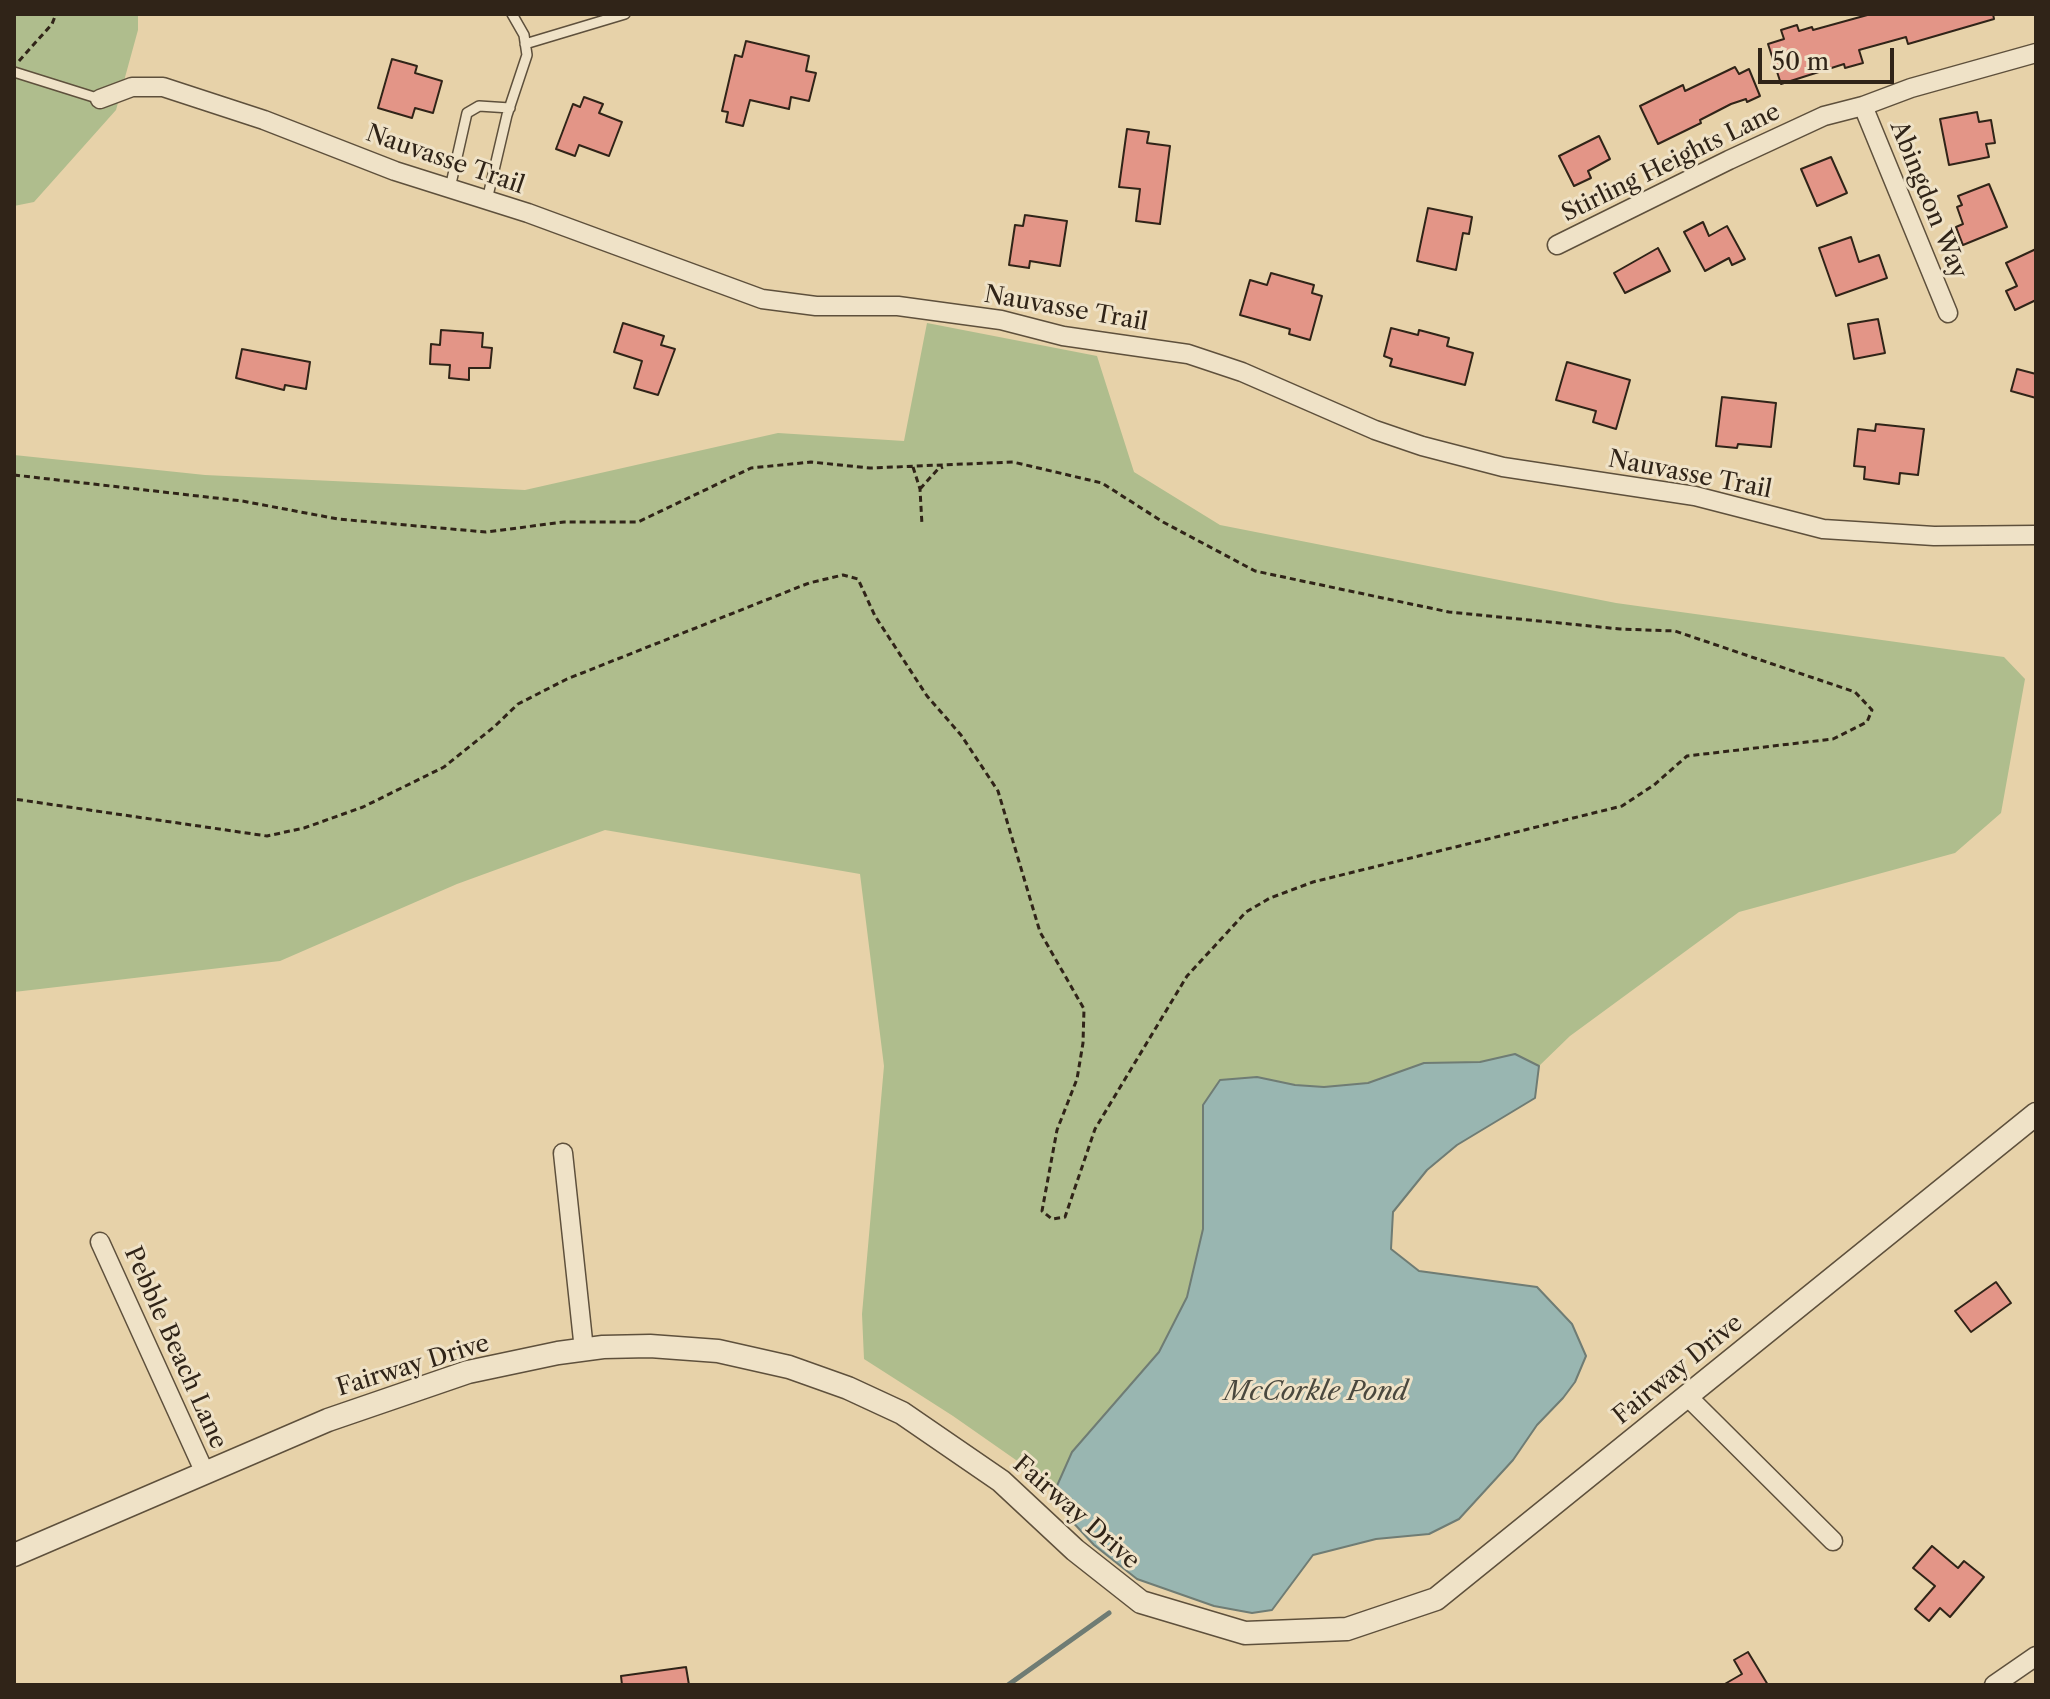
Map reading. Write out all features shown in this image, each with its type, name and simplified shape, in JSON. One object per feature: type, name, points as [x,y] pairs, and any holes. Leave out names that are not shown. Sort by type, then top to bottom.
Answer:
[{"type":"street","name":"Stirling Heights Lane","points":[[1557,245],[1811,122],[1911,88],[2036,53]]},
{"type":"street","name":"Nauvasse Trail","points":[[100,99],[132,87],[163,87],[264,120],[395,171],[487,200],[762,299],[816,306],[908,307],[1001,320],[1063,336],[1188,354],[1242,372],[1375,430],[1503,467],[1695,496],[1823,529],[1934,536],[2036,535]]},
{"type":"street","name":"Abingdon Way","points":[[1863,106],[1948,313]]},
{"type":"street","name":"Fairway Drive","points":[[14,1555],[328,1420],[468,1372],[558,1353],[603,1347],[650,1346],[718,1351],[789,1367],[848,1388],[902,1413],[1001,1481],[1075,1550],[1141,1602],[1245,1633],[1347,1629],[1436,1599],[2036,1114]]},
{"type":"street","points":[[563,1153],[584,1350]]},
{"type":"street","name":"Pebble Beach Lane","points":[[100,1242],[205,1473]]},
{"type":"street","points":[[1687,1396],[1833,1541]]},
{"type":"street","points":[[1994,1685],[2036,1656]]},
{"type":"lane","points":[[487,200],[527,55],[524,35],[512,14]]},
{"type":"lane","points":[[525,44],[625,14]]},
{"type":"lane","points":[[14,69],[100,99]]},
{"type":"lane","points":[[450,188],[467,113],[479,106],[510,108]]},
{"type":"path","points":[[14,69],[52,24],[56,14]]},
{"type":"path","points":[[14,475],[242,501],[338,519],[486,532],[564,522],[638,522],[751,468],[811,462],[870,468],[1013,462],[1102,483],[1163,522],[1255,571],[1449,612],[1620,629],[1675,631],[1855,692],[1872,710],[1867,722],[1833,739],[1687,756],[1654,785],[1622,806],[1313,882],[1270,898],[1246,912],[1187,976],[1095,1129],[1065,1217],[1052,1219],[1042,1211],[1057,1130],[1077,1079],[1084,1009],[1040,932],[998,791],[961,735],[927,696],[875,616],[858,579],[843,575],[809,583],[567,679],[518,704],[444,767],[363,807],[304,828],[267,836],[14,799]]},
{"type":"path","points":[[920,489],[938,469],[950,465]]},
{"type":"path","points":[[913,467],[920,489],[922,525]]},
{"type":"green space","points":[[14,14],[138,14],[138,30],[116,110],[34,202],[14,206]]},
{"type":"green space","points":[[927,323],[1097,356],[1134,472],[1220,525],[1616,603],[2004,657],[2025,679],[2001,813],[1955,853],[1739,912],[1570,1036],[1539,1066],[1515,1054],[1480,1062],[1424,1063],[1368,1083],[1324,1087],[1257,1077],[1203,1105],[1203,1229],[1187,1297],[1159,1352],[1072,1452],[1056,1488],[864,1359],[862,1314],[884,1066],[860,874],[605,830],[457,884],[280,961],[14,992],[14,455],[205,475],[525,490],[778,433],[904,441]]},
{"type":"water","name":"McCorkle Pond","points":[[1515,1054],[1539,1066],[1535,1098],[1457,1145],[1427,1170],[1393,1212],[1391,1249],[1419,1271],[1537,1287],[1572,1324],[1586,1356],[1575,1382],[1537,1425],[1513,1460],[1459,1519],[1429,1534],[1376,1539],[1313,1555],[1272,1610],[1252,1613],[1214,1606],[1137,1579],[1094,1545],[1068,1517],[1056,1488],[1072,1452],[1159,1352],[1187,1297],[1203,1229],[1203,1105],[1220,1080],[1257,1077],[1324,1087],[1368,1083],[1424,1063],[1480,1062]]},
{"type":"building","points":[[1871,14],[1993,14],[1994,19],[1908,44],[1906,37],[1859,50],[1863,63],[1845,68],[1844,64],[1781,84],[1768,44],[1784,39],[1781,30],[1797,25],[1799,31],[1812,27],[1813,30]]},
{"type":"building","points":[[746,41],[809,56],[806,71],[816,73],[809,101],[791,97],[789,109],[750,100],[743,126],[726,122],[728,112],[722,111],[735,55],[742,57]]},
{"type":"building","points":[[392,59],[417,66],[415,73],[442,81],[433,113],[415,108],[412,118],[378,108]]},
{"type":"building","points":[[1735,67],[1739,74],[1749,69],[1760,96],[1731,104],[1658,144],[1640,106],[1683,85],[1685,91]]},
{"type":"building","points":[[584,97],[603,104],[599,113],[622,122],[609,156],[579,145],[575,156],[556,149],[573,104],[580,107]]},
{"type":"building","points":[[1977,112],[1979,122],[1991,120],[1995,143],[1986,144],[1989,157],[1949,165],[1940,119]]},
{"type":"building","points":[[1127,129],[1149,132],[1147,143],[1170,146],[1160,224],[1136,221],[1140,189],[1119,187]]},
{"type":"building","points":[[1599,136],[1610,159],[1588,171],[1591,178],[1574,186],[1559,156]]},
{"type":"building","points":[[1831,157],[1847,193],[1817,206],[1801,169]]},
{"type":"building","points":[[1989,184],[2007,227],[1963,245],[1956,227],[1963,224],[1957,207],[1962,205],[1958,196]]},
{"type":"building","points":[[1428,208],[1472,217],[1469,234],[1463,233],[1456,270],[1417,261]]},
{"type":"building","points":[[1025,215],[1067,221],[1060,266],[1030,261],[1029,268],[1009,265],[1015,225],[1023,226]]},
{"type":"building","points":[[1703,222],[1709,236],[1727,226],[1745,259],[1732,265],[1729,258],[1705,271],[1684,232]]},
{"type":"building","points":[[1851,237],[1859,262],[1879,255],[1887,278],[1836,296],[1819,248]]},
{"type":"building","points":[[1658,248],[1670,271],[1625,293],[1614,273]]},
{"type":"building","points":[[2036,249],[2036,300],[2015,310],[2006,291],[2017,286],[2006,263]]},
{"type":"building","points":[[1271,273],[1314,285],[1312,293],[1322,296],[1310,340],[1289,334],[1290,329],[1240,315],[1250,280],[1267,285]]},
{"type":"building","points":[[1878,319],[1885,353],[1854,359],[1848,324]]},
{"type":"building","points":[[623,323],[664,336],[661,345],[675,349],[658,395],[634,388],[642,361],[614,352]]},
{"type":"building","points":[[1391,328],[1418,335],[1419,330],[1449,338],[1447,346],[1473,353],[1465,385],[1390,366],[1392,359],[1384,356]]},
{"type":"building","points":[[441,330],[483,333],[482,347],[492,348],[490,368],[469,368],[469,380],[449,378],[450,365],[430,364],[431,344],[440,345]]},
{"type":"building","points":[[242,349],[310,362],[306,389],[285,385],[284,390],[236,378]]},
{"type":"building","points":[[1567,362],[1630,380],[1616,429],[1593,422],[1596,411],[1556,400]]},
{"type":"building","points":[[2017,369],[2036,374],[2036,398],[2011,391]]},
{"type":"building","points":[[1722,397],[1776,403],[1771,447],[1716,446]]},
{"type":"building","points":[[1876,424],[1924,429],[1918,475],[1900,473],[1899,484],[1864,479],[1865,467],[1854,466],[1858,429],[1875,431]]},
{"type":"building","points":[[1996,1282],[2011,1303],[1971,1332],[1955,1311]]},
{"type":"building","points":[[1932,1546],[1958,1568],[1964,1561],[1984,1577],[1950,1617],[1940,1608],[1929,1621],[1915,1609],[1935,1586],[1913,1568]]},
{"type":"building","points":[[1748,1652],[1768,1685],[1723,1685],[1742,1674],[1734,1660]]},
{"type":"building","points":[[686,1667],[689,1685],[622,1685],[621,1676]]},
{"type":"waterway","points":[[1008,1685],[1109,1613]]}]
